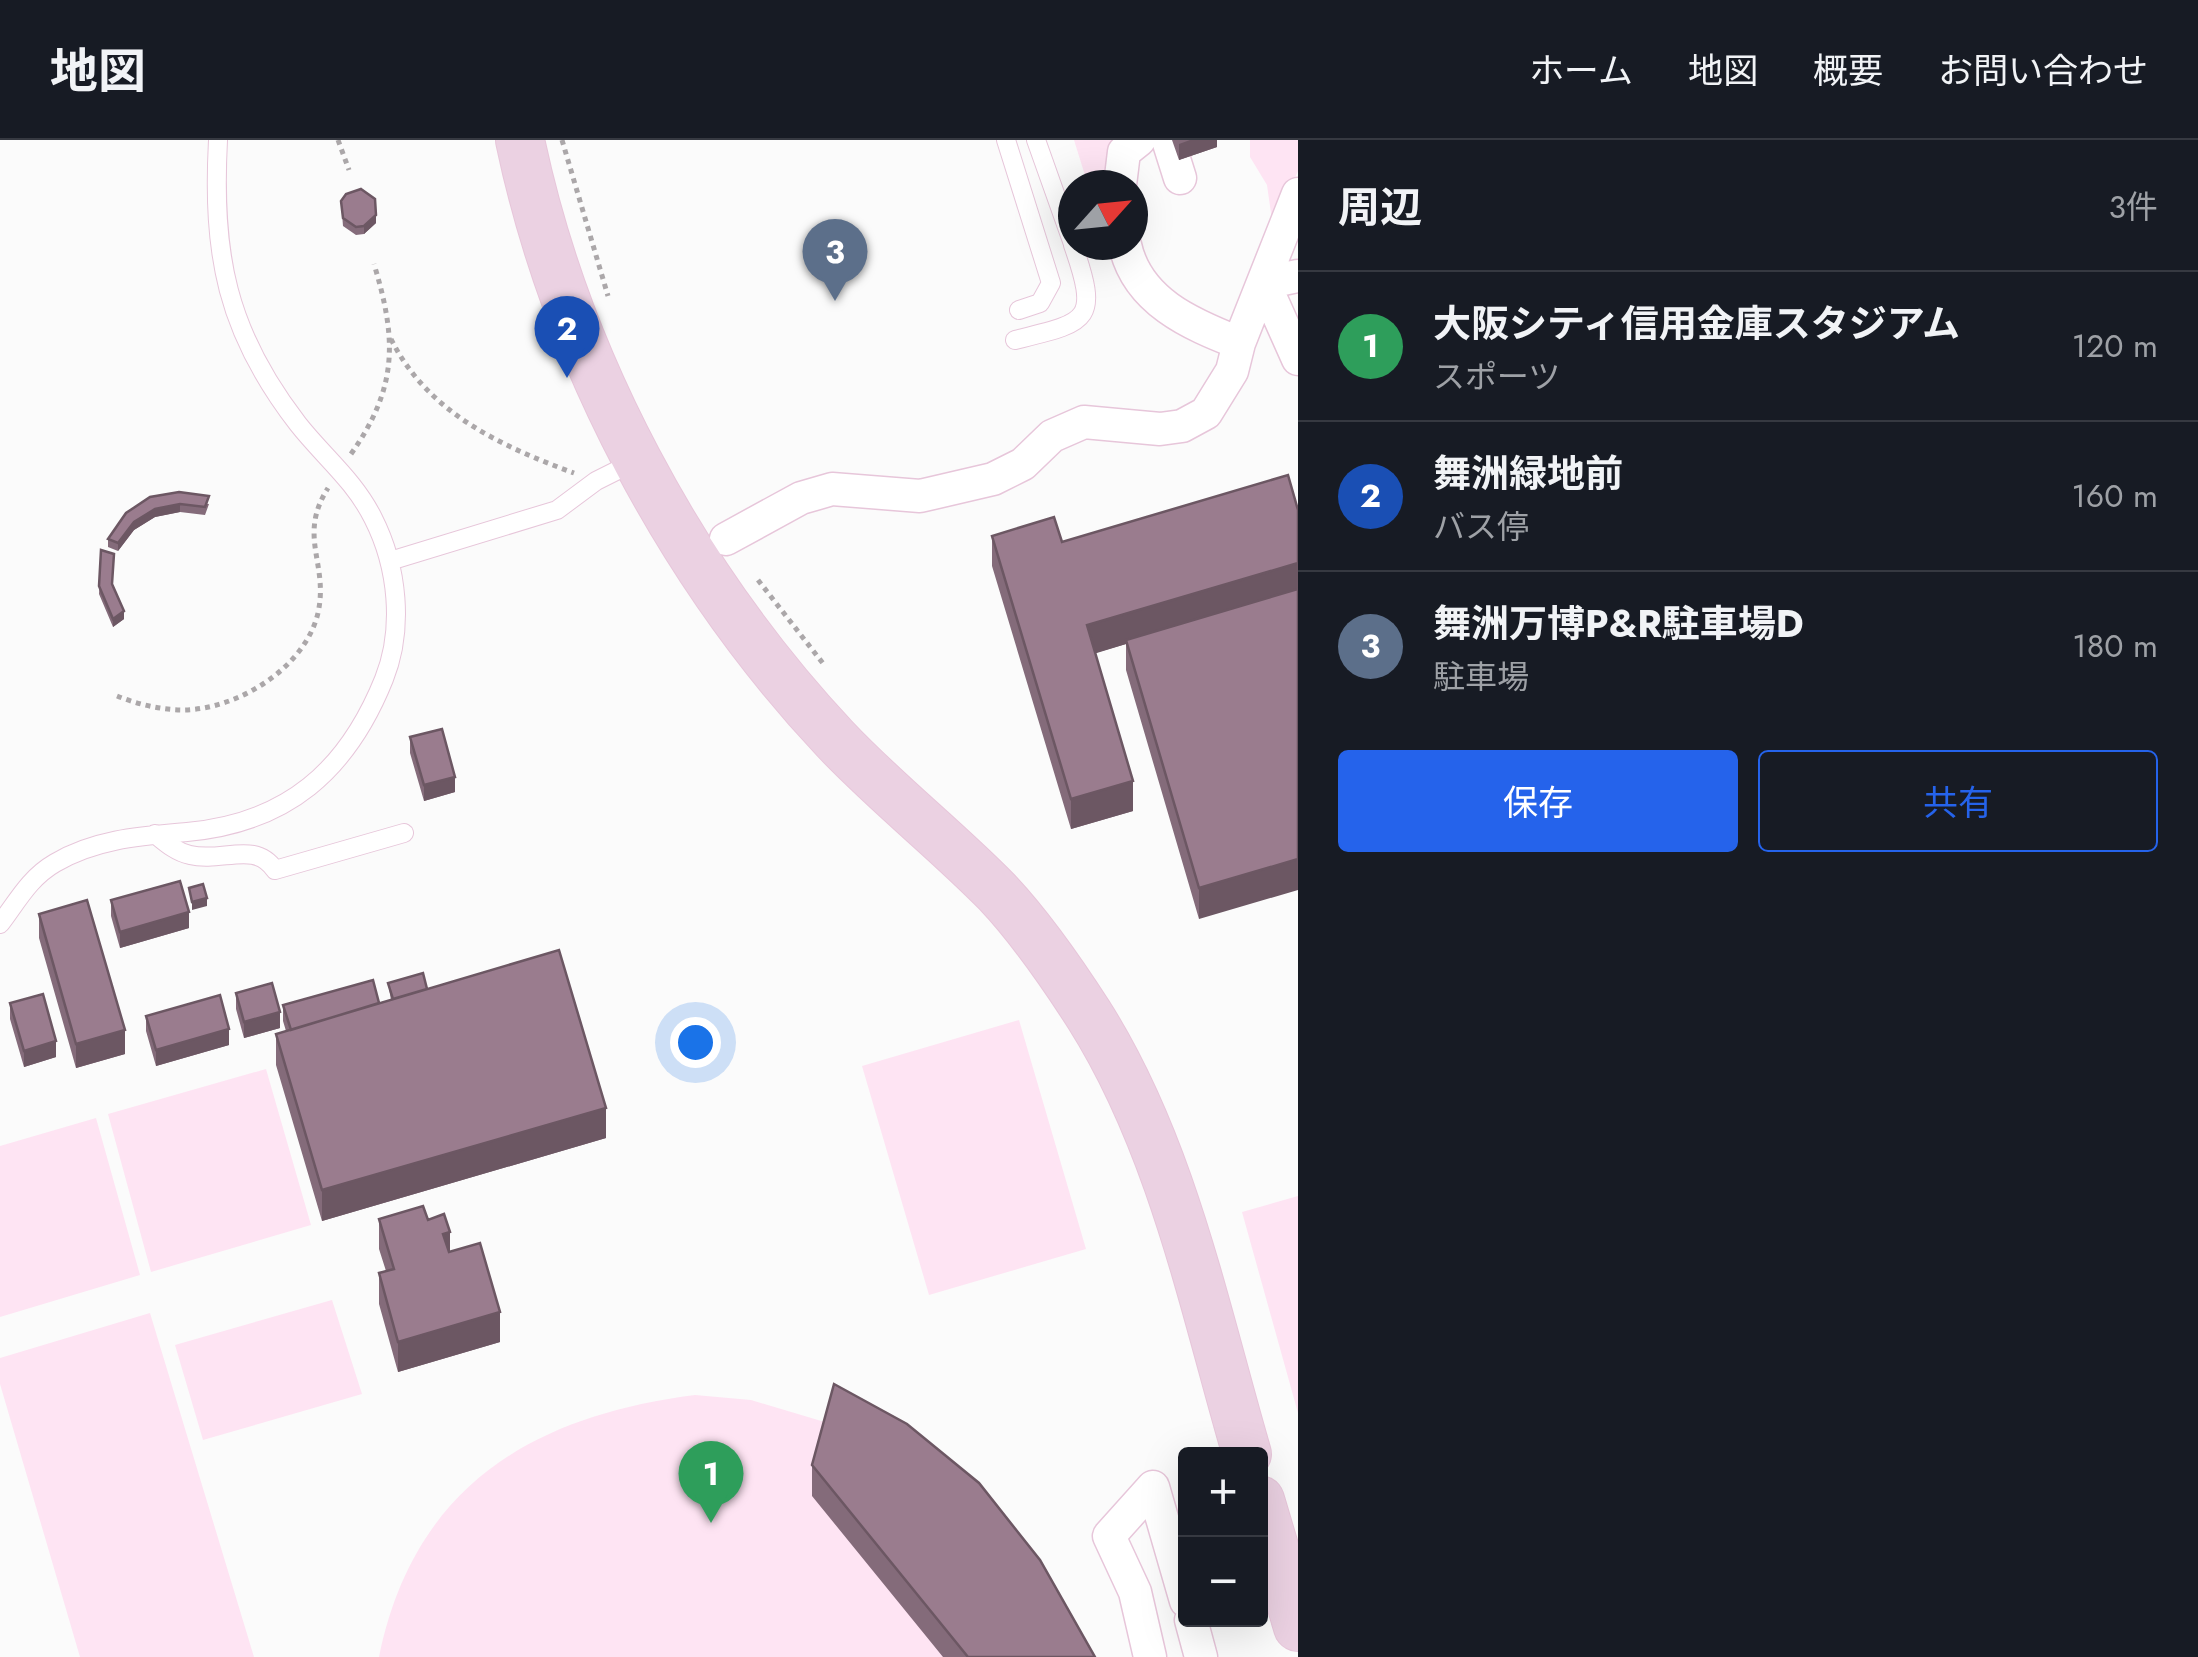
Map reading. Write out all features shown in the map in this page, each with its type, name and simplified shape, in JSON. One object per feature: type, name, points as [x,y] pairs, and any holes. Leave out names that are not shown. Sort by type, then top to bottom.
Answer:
[{"type":"street","points":[[520,140],[560,281],[607,396],[696,558],[765,657],[832,736],[998,894],[1090,1016],[1144,1119],[1245,1447]]},
{"type":"street","points":[[1168,140],[1180,178]]},
{"type":"street","points":[[1123,170],[1128,144]]},
{"type":"street","points":[[726,539],[788,505],[832,490],[920,496],[993,478],[1023,464],[1052,436],[1084,422],[1111,421],[1128,427],[1182,426],[1206,413],[1219,398],[1298,194]]},
{"type":"street","points":[[1131,260],[1154,298],[1204,330],[1238,343]]},
{"type":"street","points":[[1264,283],[1298,276]]},
{"type":"street","points":[[1264,283],[1298,316]]},
{"type":"street","points":[[1264,283],[1298,359]]},
{"type":"street","points":[[1150,1657],[1136,1592],[1110,1536],[1153,1488],[1178,1574]]},
{"type":"street","points":[[1268,1527],[1298,1627]]},
{"type":"street","points":[[1193,1627],[1202,1657]]},
{"type":"lane","points":[[0,924],[24,888],[54,863],[95,846],[238,824],[282,805],[319,780],[350,747],[394,654],[396,593],[390,561],[361,494],[277,396],[233,310],[220,262],[214,211],[218,140]]},
{"type":"lane","points":[[1006,140],[1051,283],[1040,303],[1019,310]]},
{"type":"lane","points":[[1036,140],[1058,202]]},
{"type":"lane","points":[[1015,340],[1071,326],[1082,316],[1089,300],[1079,260]]},
{"type":"lane","points":[[390,561],[558,510],[596,480],[639,460]]},
{"type":"lane","points":[[155,834],[188,855],[229,857],[256,852],[274,870],[404,833]]},
{"type":"path","points":[[338,140],[349,170]]},
{"type":"path","points":[[374,264],[390,336],[404,366],[456,418],[596,480]]},
{"type":"path","points":[[116,696],[186,710],[217,704],[242,696],[290,660],[313,629],[322,588],[311,532],[314,513],[377,414],[390,369],[390,336]]},
{"type":"shaded area","points":[[1074,140],[1114,140],[1112,170],[1083,170]]},
{"type":"shaded area","points":[[1250,140],[1298,140],[1298,171],[1273,227],[1267,185],[1250,157]]},
{"type":"shaded area","points":[[1019,1020],[1086,1249],[929,1295],[862,1066]]},
{"type":"shaded area","points":[[266,1069],[311,1225],[151,1272],[108,1114]]},
{"type":"shaded area","points":[[96,1118],[140,1275],[0,1317],[0,1146]]},
{"type":"shaded area","points":[[1298,1196],[1298,1413],[1242,1212]]},
{"type":"shaded area","points":[[332,1300],[362,1394],[203,1440],[175,1345]]},
{"type":"shaded area","points":[[150,1313],[254,1657],[80,1657],[0,1384],[0,1358]]},
{"type":"shaded area","points":[[695,1395],[751,1400],[828,1423],[1079,1657],[379,1657],[396,1598],[420,1547],[451,1504],[489,1470],[533,1442],[582,1421],[636,1405]]},
{"type":"building","points":[[361,189],[375,199],[376,215],[364,226],[356,227],[343,218],[341,201],[346,194]]},
{"type":"building","points":[[1288,475],[1298,510],[1298,563],[1087,625],[1133,781],[1071,799],[992,536],[1054,517],[1062,542]]},
{"type":"building","points":[[179,492],[209,496],[205,507],[180,504],[155,509],[134,522],[118,543],[108,539],[126,513],[150,497]]},
{"type":"building","points":[[101,550],[114,554],[112,584],[124,611],[113,619],[99,586]]},
{"type":"building","points":[[1298,589],[1298,859],[1199,888],[1126,640]]},
{"type":"building","points":[[442,729],[455,777],[424,785],[410,737]]},
{"type":"building","points":[[180,881],[189,912],[120,932],[111,900]]},
{"type":"building","points":[[203,884],[207,898],[192,902],[189,888]]},
{"type":"building","points":[[87,900],[125,1030],[76,1044],[39,914]]},
{"type":"building","points":[[559,950],[606,1108],[322,1190],[276,1034]]},
{"type":"building","points":[[423,973],[427,989],[393,999],[388,983]]},
{"type":"building","points":[[373,980],[379,1003],[291,1030],[283,1005]]},
{"type":"building","points":[[272,983],[280,1012],[244,1022],[236,993]]},
{"type":"building","points":[[43,994],[56,1041],[24,1051],[10,1003]]},
{"type":"building","points":[[220,995],[229,1029],[156,1050],[146,1016]]},
{"type":"building","points":[[423,1206],[428,1220],[444,1214],[450,1232],[443,1234],[449,1252],[480,1243],[500,1312],[398,1342],[379,1273],[394,1269],[379,1219]]},
{"type":"building","points":[[834,1384],[907,1424],[979,1483],[1040,1560],[1095,1657],[968,1657],[812,1465]]},
{"type":"place","name":"舞洲万博P&R駐車場D","points":[[835,301]]},
{"type":"place","name":"舞洲緑地前","points":[[567,378]]},
{"type":"place","name":"大阪シティ信用金庫スタジアム","points":[[711,1523]]}]
